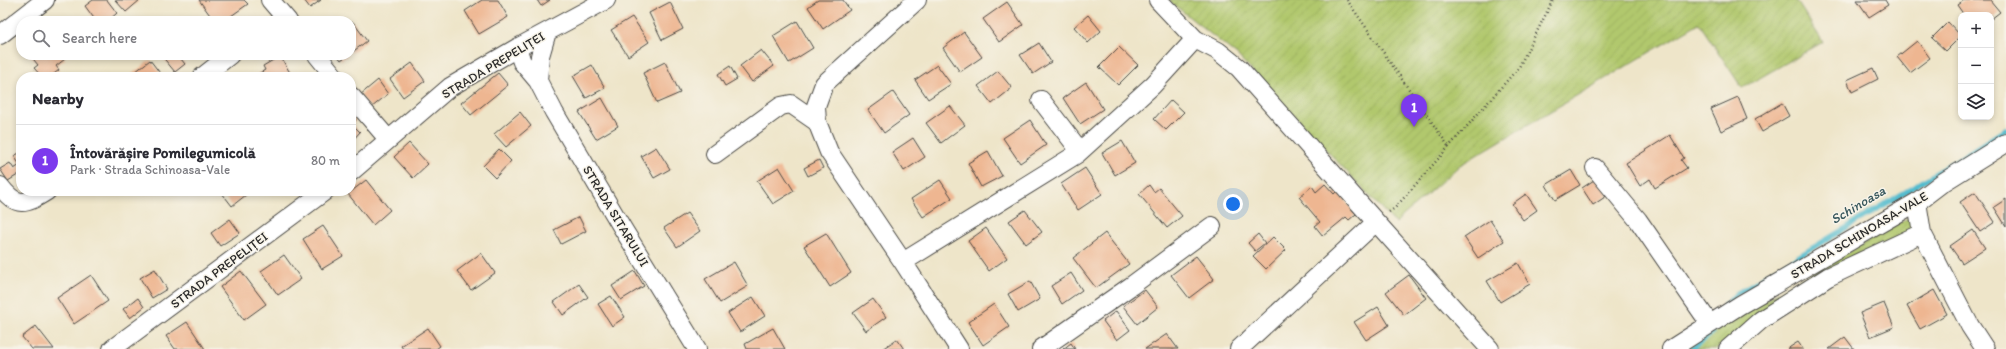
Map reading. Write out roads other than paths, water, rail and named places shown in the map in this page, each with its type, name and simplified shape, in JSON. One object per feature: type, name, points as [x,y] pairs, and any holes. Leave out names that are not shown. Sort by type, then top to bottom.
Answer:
[{"type":"street","points":[[24,16],[45,0]]},
{"type":"street","points":[[270,0],[279,16]]},
{"type":"street","name":"STRADA PREPELIȚEI","points":[[356,168],[367,160],[388,139],[450,87],[517,48],[606,0]]},
{"type":"street","points":[[917,0],[824,84],[816,106],[817,122],[829,152],[959,349]]},
{"type":"street","points":[[1158,0],[1195,39],[1218,51],[1239,68],[1490,349]]},
{"type":"street","points":[[0,35],[16,23]]},
{"type":"street","points":[[538,81],[540,56],[547,32]]},
{"type":"street","points":[[903,262],[1080,151],[1153,85],[1195,39]]},
{"type":"street","name":"STRADA SITARULUI","points":[[517,48],[522,62],[538,81],[554,112],[596,184],[697,349]]},
{"type":"street","points":[[208,72],[224,60]]},
{"type":"street","points":[[321,60],[331,72]]},
{"type":"street","points":[[1041,100],[1080,151]]},
{"type":"street","points":[[356,102],[388,139]]},
{"type":"street","points":[[715,154],[781,106],[791,104],[817,122]]},
{"type":"street","name":"STRADA SCHINOASA-VALE","points":[[1672,349],[1710,324],[1917,202],[1942,183],[2006,143]]},
{"type":"street","points":[[1594,168],[1638,220],[1710,324]]},
{"type":"street","points":[[0,186],[8,196],[16,202],[29,202],[39,196]]},
{"type":"street","name":"STRADA PREPELIȚEI","points":[[112,349],[318,196]]},
{"type":"street","points":[[1917,202],[1922,233],[1970,326],[1985,349]]},
{"type":"street","points":[[1238,349],[1376,222]]},
{"type":"street","points":[[1041,349],[1131,286],[1212,226]]},
{"type":"street","points":[[1728,349],[1761,320],[1828,277],[1922,233]]},
{"type":"waterway","name":"Schinoasa","points":[[1725,305],[1736,294],[1912,188],[2006,129]]},
{"type":"waterway","name":"Schinoasa","points":[[1691,349],[1712,333]]},
{"type":"place","name":"Întovărășire Pomilegumicolă","points":[[1414,127]]}]
